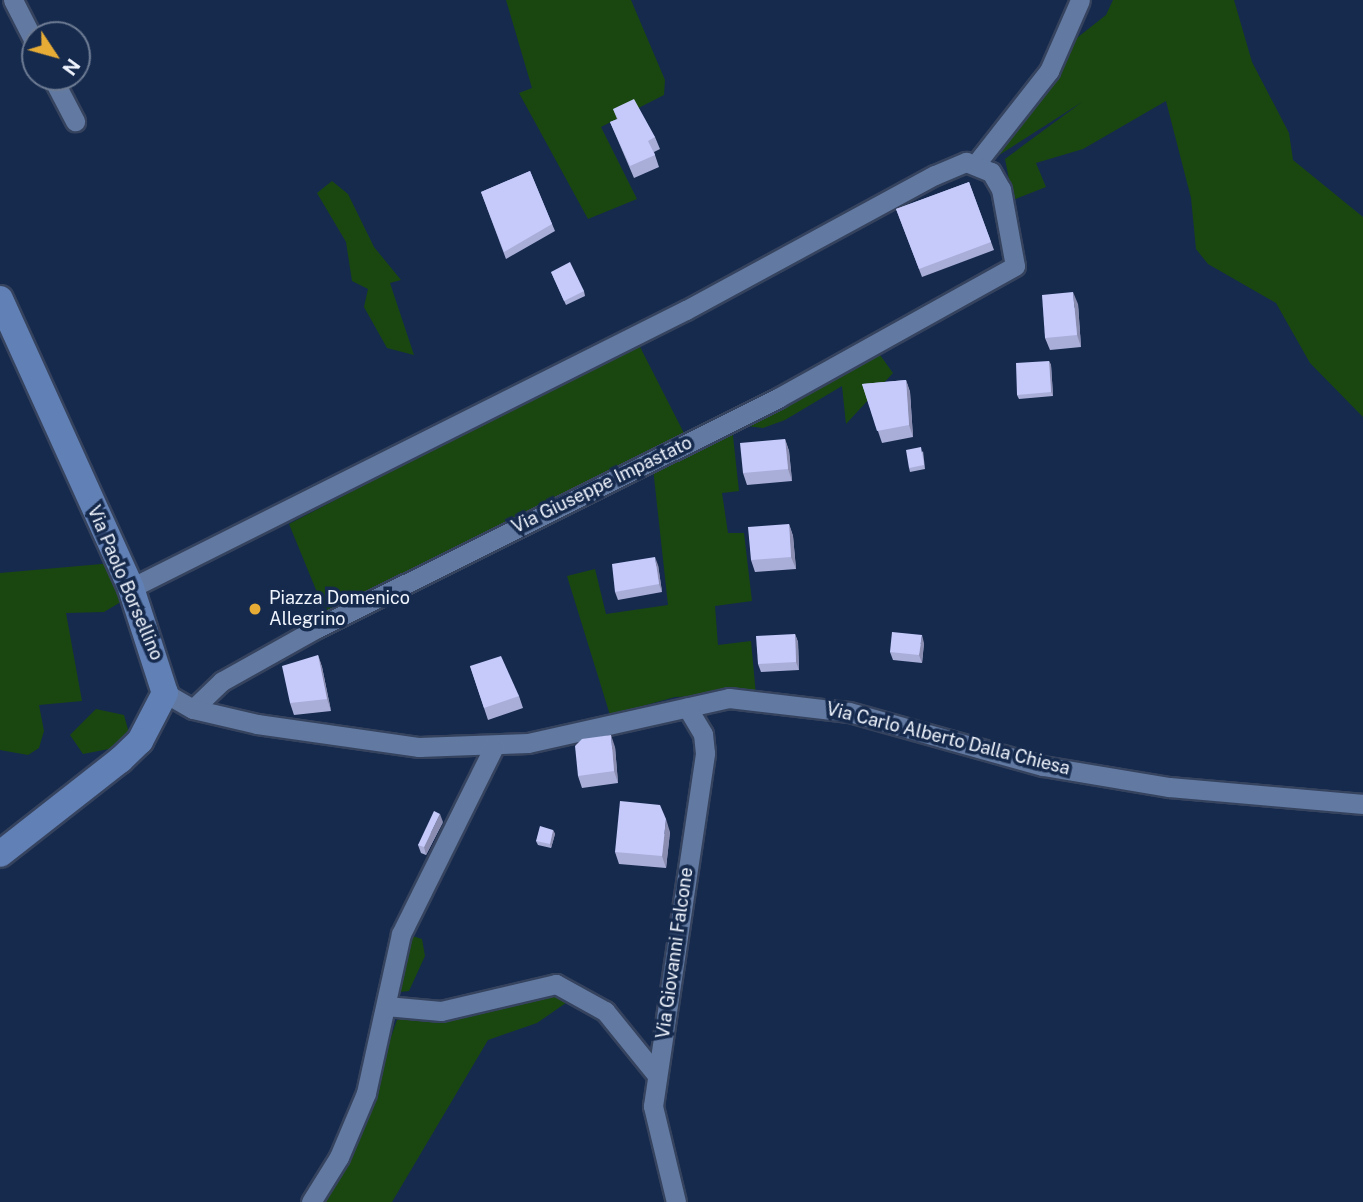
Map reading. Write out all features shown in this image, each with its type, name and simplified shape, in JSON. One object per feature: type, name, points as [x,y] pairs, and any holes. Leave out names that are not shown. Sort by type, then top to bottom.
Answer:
[{"type":"street","points":[[13,0],[24,21]]},
{"type":"street","points":[[131,587],[685,310],[934,174],[975,165],[1049,71],[1080,0]]},
{"type":"street","points":[[59,91],[75,121]]},
{"type":"street","name":"Via Giuseppe Impastato","points":[[193,709],[222,681],[317,628],[778,398],[1015,266],[1001,189],[991,172],[975,165]]},
{"type":"street","name":"Via Paolo Borsellino","points":[[0,299],[131,587],[165,693]]},
{"type":"street","points":[[0,854],[120,760],[140,741],[165,693]]},
{"type":"street","name":"Via Carlo Alberto Dalla Chiesa","points":[[165,693],[193,709],[341,738],[494,747],[729,698],[818,706],[1043,766],[1169,787],[1363,804]]},
{"type":"street","name":"Via Giovanni Falcone","points":[[676,1202],[653,1106],[705,753],[704,734],[687,708]]},
{"type":"street","points":[[311,1202],[339,1157],[366,1093],[401,934],[494,747]]},
{"type":"street","points":[[386,1006],[441,1011],[556,984],[604,1011],[656,1074]]},
{"type":"green space","points":[[506,0],[631,0],[665,80],[664,95],[601,127],[637,199],[588,219],[519,93],[532,88]]},
{"type":"green space","points":[[1113,0],[1234,0],[1252,62],[1289,133],[1293,160],[1363,217],[1363,417],[1310,363],[1276,303],[1208,264],[1196,249],[1191,198],[1166,101],[1083,149],[1036,163],[1046,187],[1013,200],[1005,159],[1082,102],[993,159],[990,153],[1073,41],[1106,15]]},
{"type":"green space","points":[[332,181],[348,194],[374,247],[401,280],[390,283],[414,355],[387,348],[364,307],[368,289],[352,281],[346,242],[317,193]]},
{"type":"green space","points":[[638,343],[687,439],[328,619],[289,524]]},
{"type":"green space","points":[[867,354],[880,355],[893,373],[846,424],[842,386],[785,420],[763,428],[747,426],[748,418]]},
{"type":"green space","points":[[732,427],[739,491],[722,493],[728,533],[744,533],[752,601],[715,606],[718,645],[751,641],[756,695],[675,697],[610,715],[567,576],[595,569],[606,614],[668,605],[653,468]]},
{"type":"green space","points":[[113,563],[129,597],[104,612],[66,613],[82,701],[39,705],[44,731],[39,748],[28,755],[0,750],[0,573]]},
{"type":"green space","points":[[96,709],[124,715],[129,733],[114,748],[83,754],[70,735]]},
{"type":"green space","points":[[406,934],[422,939],[425,956],[409,991],[391,993]]},
{"type":"green space","points":[[550,986],[573,998],[537,1023],[488,1040],[392,1202],[325,1202],[353,1145],[397,1020]]},
{"type":"building","points":[[634,99],[655,137],[648,141],[655,155],[630,166],[610,122],[618,119],[613,109]]},
{"type":"building","points":[[530,171],[552,224],[504,252],[481,192]]},
{"type":"building","points":[[969,182],[991,242],[919,269],[896,209]]},
{"type":"building","points":[[570,262],[584,291],[564,301],[551,272]]},
{"type":"building","points":[[1073,292],[1077,335],[1045,338],[1042,295]]},
{"type":"building","points":[[1049,361],[1051,392],[1017,395],[1016,363]]},
{"type":"building","points":[[906,380],[909,425],[877,431],[862,384]]},
{"type":"building","points":[[785,439],[788,469],[743,473],[740,443]]},
{"type":"building","points":[[921,447],[924,465],[909,468],[906,450]]},
{"type":"building","points":[[789,524],[791,557],[751,560],[748,527]]},
{"type":"building","points":[[655,557],[659,584],[615,592],[612,564]]},
{"type":"building","points":[[892,632],[922,635],[919,655],[890,652]]},
{"type":"building","points":[[795,634],[796,662],[758,664],[756,636]]},
{"type":"building","points":[[318,655],[327,699],[290,703],[282,666]]},
{"type":"building","points":[[501,656],[519,696],[484,708],[470,666]]},
{"type":"building","points":[[611,735],[614,771],[578,776],[575,746],[582,739]]},
{"type":"building","points":[[620,801],[660,805],[666,819],[662,856],[615,852]]},
{"type":"building","points":[[434,811],[440,814],[424,847],[418,845]]},
{"type":"building","points":[[540,826],[553,830],[550,844],[536,841]]},
{"type":"place","name":"Piazza Domenico Allegrino","points":[[255,609]]}]
